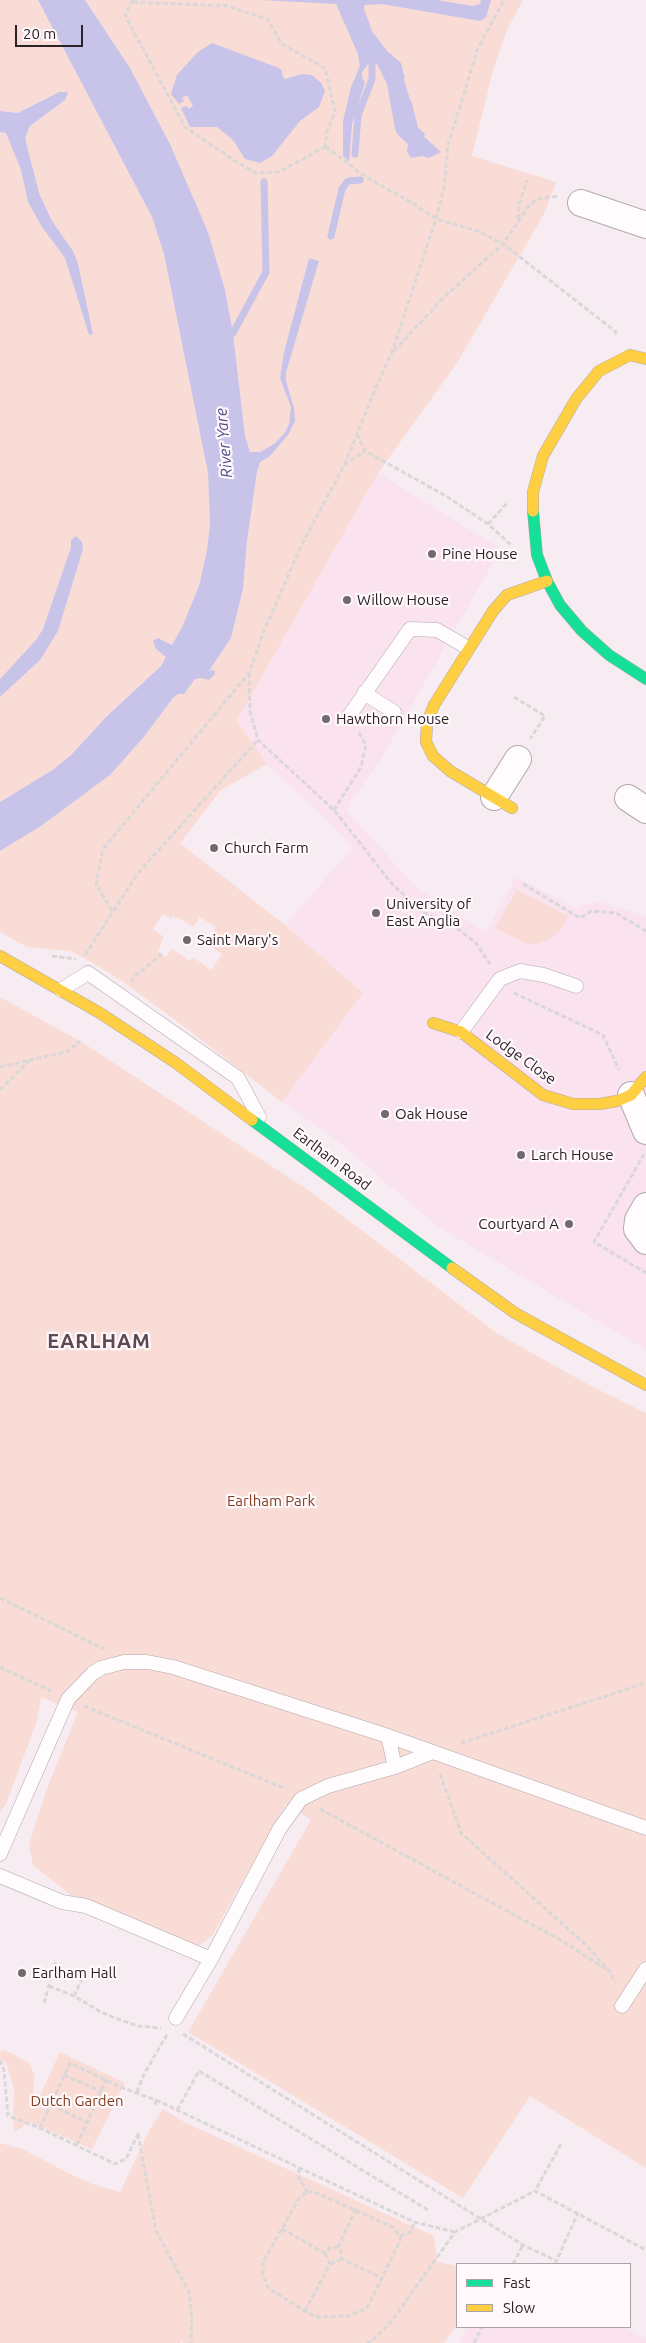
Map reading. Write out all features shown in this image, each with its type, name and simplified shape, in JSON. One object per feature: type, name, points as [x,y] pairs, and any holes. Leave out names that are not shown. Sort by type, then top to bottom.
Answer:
[{"type":"street","points":[[581,203],[646,225]]},
{"type":"street","points":[[646,358],[630,355],[622,358],[599,372],[576,399],[543,456],[533,492],[533,524],[540,562],[547,581],[560,605],[582,631],[609,655],[646,679]]},
{"type":"street","points":[[518,759],[503,802],[450,771],[433,756],[426,742],[427,723],[434,705],[468,648],[493,611],[507,595],[547,581]]},
{"type":"street","name":"Earlham Road","points":[[0,956],[100,1013],[176,1063],[264,1126],[419,1244],[515,1313],[646,1385]]},
{"type":"street","name":"Lodge Close","points":[[433,1023],[461,1032],[543,1095],[573,1104],[600,1104],[638,1086]]},
{"type":"street","points":[[638,1086],[646,1131]]},
{"type":"street","points":[[646,1206],[638,1220],[637,1229],[646,1241]]},
{"type":"lane","points":[[349,716],[410,629],[437,630],[468,648]]},
{"type":"lane","points":[[364,693],[394,712]]},
{"type":"lane","points":[[461,1032],[500,979],[520,970],[576,986]]},
{"type":"lane","points":[[60,990],[88,973],[238,1078],[264,1126]]},
{"type":"lane","points":[[0,1854],[68,1699],[83,1681],[101,1668],[124,1662],[148,1662],[173,1667],[388,1736],[646,1828]]},
{"type":"lane","points":[[388,1736],[395,1767]]},
{"type":"lane","points":[[174,2022],[211,1958],[280,1828],[302,1799],[328,1786],[395,1767],[432,1752]]},
{"type":"lane","points":[[0,1876],[62,1902],[86,1906],[211,1958]]},
{"type":"lane","points":[[622,2006],[646,1969]]},
{"type":"path","points":[[112,911],[96,884],[103,849],[249,673],[262,636],[300,548],[344,466],[392,352],[436,219],[444,188],[448,145],[478,48],[504,0]]},
{"type":"path","points":[[133,1],[228,6],[267,19],[282,44],[326,68],[335,112],[327,132],[325,147],[278,172],[256,173],[234,162],[185,127],[125,15],[133,1]]},
{"type":"path","points":[[325,147],[348,162],[359,173],[414,204],[436,219],[478,231],[503,244],[616,331],[622,358]]},
{"type":"path","points":[[518,220],[519,204],[527,180]]},
{"type":"path","points":[[392,352],[444,296],[503,244],[518,220],[537,199],[559,196],[581,203]]},
{"type":"path","points":[[357,433],[365,451],[446,496],[488,524],[504,540],[540,562]]},
{"type":"path","points":[[344,466],[365,451]]},
{"type":"path","points":[[249,673],[250,711],[258,740],[334,810],[392,884],[423,912],[458,929],[476,943],[507,990],[603,1035],[638,1086]]},
{"type":"path","points":[[514,697],[545,716],[518,759]]},
{"type":"path","points":[[334,810],[361,766],[366,745],[349,716]]},
{"type":"path","points":[[86,954],[138,873],[258,740]]},
{"type":"path","points":[[523,884],[580,918],[591,911],[616,913],[646,931]]},
{"type":"path","points":[[131,982],[136,975],[162,954]]},
{"type":"path","points":[[0,1067],[69,1051],[80,1042]]},
{"type":"path","points":[[0,1090],[31,1060]]},
{"type":"path","points":[[0,1598],[105,1650],[148,1662]]},
{"type":"path","points":[[0,1666],[68,1699],[278,1784],[302,1799],[564,1942],[610,1972]]},
{"type":"path","points":[[622,2006],[617,1986],[610,1972],[587,1946],[461,1833],[432,1752],[646,1683]]},
{"type":"path","points":[[44,2003],[56,1961]]},
{"type":"path","points":[[74,1996],[86,1971]]},
{"type":"path","points":[[43,1976],[52,1980]]},
{"type":"path","points":[[49,1986],[74,1996],[101,2012],[138,2026],[159,2028],[174,2022]]},
{"type":"path","points":[[137,2092],[144,2074],[174,2022]]},
{"type":"path","points":[[174,2022],[479,2218],[523,2245],[556,2262],[578,2213]]},
{"type":"path","points":[[0,2060],[4,2070],[8,2116],[40,2128],[115,2164],[126,2159],[138,2133],[156,2231],[189,2292],[192,2316],[190,2343]]},
{"type":"path","points":[[40,2128],[70,2063],[156,2100],[414,2222],[456,2232]]},
{"type":"path","points":[[177,2110],[199,2072],[428,2210]]},
{"type":"path","points":[[64,2075],[102,2092]]},
{"type":"path","points":[[77,2145],[106,2080]]},
{"type":"path","points":[[155,2105],[156,2100]]},
{"type":"path","points":[[51,2105],[87,2122]]},
{"type":"path","points":[[366,2343],[371,2342],[392,2321],[456,2232],[479,2218],[535,2191],[561,2144]]},
{"type":"path","points":[[299,2168],[299,2178],[308,2192]]},
{"type":"path","points":[[535,2191],[646,2250]]},
{"type":"path","points":[[308,2192],[314,2192],[356,2209],[393,2227],[401,2239],[367,2308],[348,2316],[316,2317],[268,2288],[263,2274],[263,2262],[300,2197],[308,2192]]},
{"type":"path","points":[[338,2247],[356,2209]]},
{"type":"path","points":[[400,2236],[411,2232],[414,2222]]},
{"type":"path","points":[[282,2229],[325,2253],[330,2264]]},
{"type":"path","points":[[514,2263],[523,2245]]},
{"type":"path","points":[[325,2253],[330,2248],[338,2247]]},
{"type":"path","points":[[338,2247],[342,2259]]},
{"type":"path","points":[[305,2311],[330,2264],[342,2259],[382,2278]]},
{"type":"path","points":[[474,2343],[482,2328]]},
{"type":"shaded area","name":"University of East Anglia","points":[[378,473],[501,549],[380,761],[352,800],[347,811],[417,888],[486,932],[516,877],[578,909],[585,904],[601,902],[646,916],[646,1350],[437,1226],[334,1138],[282,1102],[363,993],[285,925],[352,848],[337,830],[267,764],[237,720]]},
{"type":"shaded area","points":[[466,2328],[626,2328],[646,2338],[646,2343],[459,2343]]},
{"type":"green space","points":[[0,0],[38,0],[152,217],[164,254],[208,473],[210,525],[199,586],[182,627],[172,645],[158,638],[156,649],[166,657],[161,666],[107,716],[71,755],[54,769],[0,802],[0,697],[40,660],[76,536],[71,540],[71,547],[43,629],[36,640],[0,679],[0,132],[6,133],[21,170],[28,202],[42,227],[65,258],[89,335],[93,333],[73,251],[52,221],[39,193],[25,138],[30,126],[65,100],[59,92],[18,113],[0,111]]},
{"type":"green space","points":[[85,0],[523,0],[507,30],[493,70],[472,156],[556,182],[544,214],[457,363],[378,473],[237,720],[267,764],[221,790],[180,843],[285,925],[363,993],[282,1102],[182,1025],[119,979],[92,962],[70,951],[27,947],[0,932],[0,851],[41,826],[110,775],[143,738],[173,698],[178,694],[184,694],[195,679],[202,678],[209,672],[231,638],[243,589],[247,541],[257,472],[260,462],[269,457],[288,435],[294,408],[286,381],[286,373],[319,261],[309,258],[284,352],[280,378],[291,407],[289,423],[284,434],[274,444],[260,452],[250,452],[245,436],[233,333],[225,290],[208,232],[170,144],[130,68]],"holes":[[[163,914],[171,919],[173,916],[176,919],[178,917],[193,927],[200,917],[216,927],[210,936],[213,939],[209,945],[222,954],[211,970],[193,957],[190,961],[172,949],[166,957],[158,951],[164,937],[153,929]]]},
{"type":"green space","points":[[517,890],[568,916],[561,930],[550,939],[537,944],[525,943],[495,928]]},
{"type":"green space","name":"Earlham Park","points":[[0,997],[80,1041],[311,1192],[498,1334],[589,1385],[646,1413],[646,2168],[530,2096],[463,2198],[188,2032],[311,1820],[286,1804],[212,1936],[197,1947],[75,1899],[33,1865],[29,1845],[46,1791],[78,1712],[41,1697],[37,1721],[6,1804],[0,1812]]},
{"type":"green space","name":"Dutch Garden","points":[[5,2050],[29,2063],[35,2076],[33,2094],[38,2100],[60,2052],[125,2083],[92,2149],[29,2122],[15,2132],[13,2120],[14,2089],[7,2065],[0,2058],[0,2052]]},
{"type":"green space","points":[[163,2109],[186,2123],[434,2236],[437,2262],[456,2266],[456,2326],[444,2343],[183,2343],[182,2339],[180,2343],[0,2343],[0,2143],[23,2149],[92,2184],[120,2192],[150,2129]]},
{"type":"water","name":"River Yare","points":[[38,0],[85,0],[130,68],[170,144],[208,232],[225,290],[233,333],[245,436],[250,452],[260,452],[274,444],[284,434],[289,424],[291,407],[280,378],[284,352],[309,258],[319,261],[286,373],[295,421],[288,435],[269,457],[260,462],[247,541],[243,589],[231,638],[209,671],[214,670],[215,674],[209,680],[195,679],[184,694],[178,694],[173,698],[143,738],[110,775],[41,826],[0,851],[0,802],[54,769],[71,755],[107,716],[161,666],[166,657],[156,649],[153,641],[158,638],[172,645],[182,627],[199,586],[210,525],[208,473],[164,254],[152,217]]},
{"type":"water","points":[[260,0],[437,0],[473,6],[480,4],[481,0],[491,0],[486,17],[480,21],[382,4],[365,5],[362,12],[364,21],[395,61],[403,77],[409,96],[411,125],[441,152],[429,158],[422,156],[411,158],[407,152],[408,144],[398,135],[395,129],[387,84],[377,64],[369,63],[362,72],[362,78],[365,82],[352,124],[349,161],[343,156],[343,121],[351,87],[360,66],[358,54],[336,4]]},
{"type":"water","points":[[212,43],[279,68],[285,79],[302,74],[312,75],[321,83],[325,91],[319,107],[300,121],[272,156],[260,163],[245,159],[233,140],[217,127],[190,127],[181,108],[187,106],[189,109],[193,106],[187,95],[182,98],[184,101],[179,104],[171,94],[177,75],[198,52]]},
{"type":"water","points":[[59,92],[68,92],[65,100],[30,126],[25,138],[39,193],[52,221],[73,251],[78,264],[93,334],[89,335],[65,258],[42,227],[28,202],[21,170],[6,133],[0,132],[0,111],[18,113]]},
{"type":"water","points":[[76,536],[82,542],[83,549],[58,631],[40,660],[0,697],[0,679],[36,640],[43,629],[71,547],[71,540]]},
{"type":"waterway","points":[[357,0],[368,30]]},
{"type":"waterway","points":[[355,154],[358,115],[372,79],[372,55]]},
{"type":"waterway","points":[[389,57],[398,65],[401,77]]},
{"type":"waterway","points":[[408,102],[415,130],[421,135]]},
{"type":"waterway","points":[[331,236],[342,189],[348,181],[360,180]]},
{"type":"waterway","points":[[233,333],[266,272],[264,182]]},
{"type":"traffic: fast","points":[[533,511],[537,555],[547,581],[560,605],[582,631],[609,655],[646,679]]},
{"type":"traffic: fast","points":[[252,1120],[452,1268]]},
{"type":"traffic: slow","points":[[533,511],[533,492],[543,456],[576,399],[599,371],[630,355],[646,359]]},
{"type":"traffic: slow","points":[[512,808],[450,771],[433,756],[426,742],[427,723],[434,705],[493,611],[507,595],[547,581]]},
{"type":"traffic: slow","points":[[0,956],[100,1013],[176,1063],[252,1120]]},
{"type":"traffic: slow","points":[[433,1023],[461,1032],[543,1095],[573,1104],[600,1104],[617,1101],[631,1095],[646,1077]]},
{"type":"traffic: slow","points":[[452,1268],[515,1313],[646,1385]]},
{"type":"place","name":"Pine House","points":[[432,554]]},
{"type":"place","name":"Willow House","points":[[347,600]]},
{"type":"place","name":"Hawthorn House","points":[[326,719]]},
{"type":"place","name":"Church Farm","points":[[214,848]]},
{"type":"place","name":"University of East Anglia","points":[[376,913]]},
{"type":"place","name":"Saint Mary's","points":[[187,940]]},
{"type":"place","name":"Oak House","points":[[385,1114]]},
{"type":"place","name":"Larch House","points":[[521,1155]]},
{"type":"place","name":"Courtyard A","points":[[569,1224]]},
{"type":"place","name":"Earlham Hall","points":[[22,1973]]},
{"type":"district","name":"EARLHAM","points":[[99,1341]]}]
